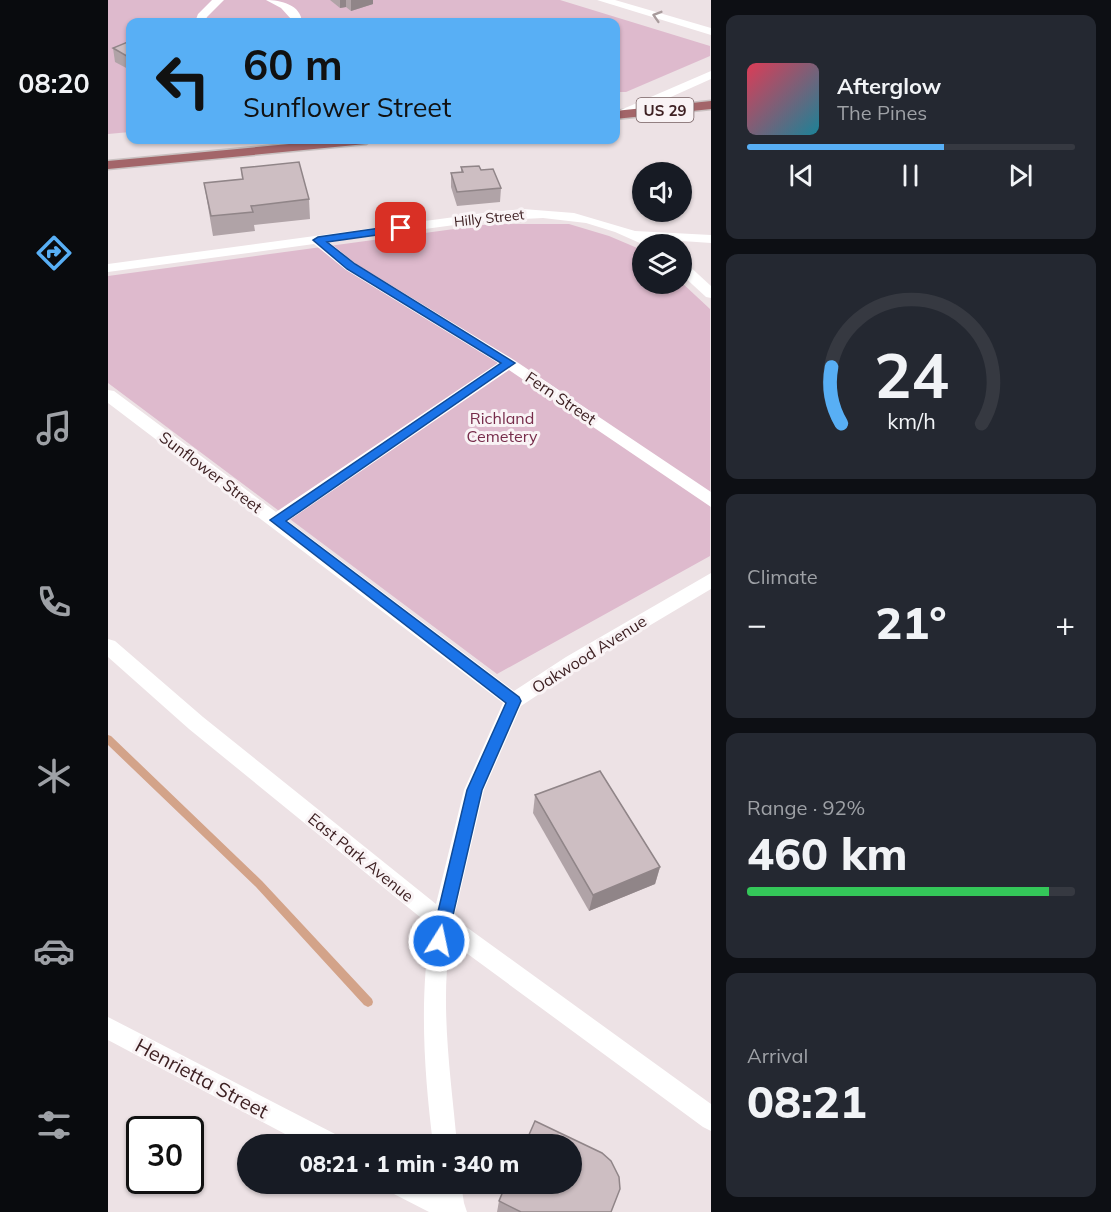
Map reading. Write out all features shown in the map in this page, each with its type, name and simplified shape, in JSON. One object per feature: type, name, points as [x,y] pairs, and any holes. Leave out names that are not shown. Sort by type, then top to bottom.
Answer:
[{"type":"main road","name":"US 29","points":[[620,115],[711,105]]},
{"type":"main road","points":[[108,165],[325,144]]},
{"type":"street","points":[[201,18],[218,0]]},
{"type":"street","points":[[272,0],[293,12],[296,18]]},
{"type":"street","points":[[603,0],[711,32]]},
{"type":"street","points":[[620,114],[711,74]]},
{"type":"street","name":"Hilly Street","points":[[108,268],[496,216],[561,215],[600,223],[632,233]]},
{"type":"street","points":[[632,233],[711,239]]},
{"type":"street","name":"Fern Street","points":[[318,240],[351,267],[509,363],[711,501]]},
{"type":"street","points":[[692,276],[711,294]]},
{"type":"street","points":[[277,520],[509,363]]},
{"type":"street","name":"Sunflower Street","points":[[108,395],[277,520],[514,701]]},
{"type":"street","name":"Oakwood Avenue","points":[[445,1134],[434,1022],[436,960],[442,922],[474,790],[514,701],[573,662],[711,580]]},
{"type":"street","name":"East Park Avenue","points":[[108,646],[196,723],[442,922],[711,1119]]},
{"type":"street","name":"Henrietta Street","points":[[108,1028],[309,1134]]},
{"type":"street","points":[[421,1194],[454,1211]]},
{"type":"street","points":[[451,1194],[454,1211]]},
{"type":"green space","points":[[108,0],[560,0],[619,18],[126,18],[126,132],[108,134]]},
{"type":"green space","points":[[620,18],[710,46],[710,56],[626,92],[620,92]]},
{"type":"green space","name":"Richland Cemetery","points":[[491,224],[569,224],[632,246],[632,294],[692,292],[710,309],[710,556],[497,674],[108,383],[108,276]]},
{"type":"building","points":[[126,43],[126,56],[113,48]]},
{"type":"building","points":[[299,162],[309,199],[251,206],[253,212],[211,216],[204,183],[243,179],[241,168]]},
{"type":"building","points":[[479,166],[481,170],[493,169],[501,188],[457,192],[451,173],[463,172],[461,167]]},
{"type":"building","points":[[600,771],[660,867],[593,895],[535,795]]},
{"type":"building","points":[[535,1121],[562,1134],[529,1134]]},
{"type":"building","points":[[582,1143],[602,1153],[611,1161],[619,1177],[620,1189],[611,1212],[521,1212],[499,1201],[502,1194],[582,1194]]},
{"type":"waterway","points":[[108,739],[259,884],[368,1002]]},
{"type":"route","points":[[401,228],[318,240],[351,267],[509,363],[277,520],[514,701],[474,790],[439,941]]}]
